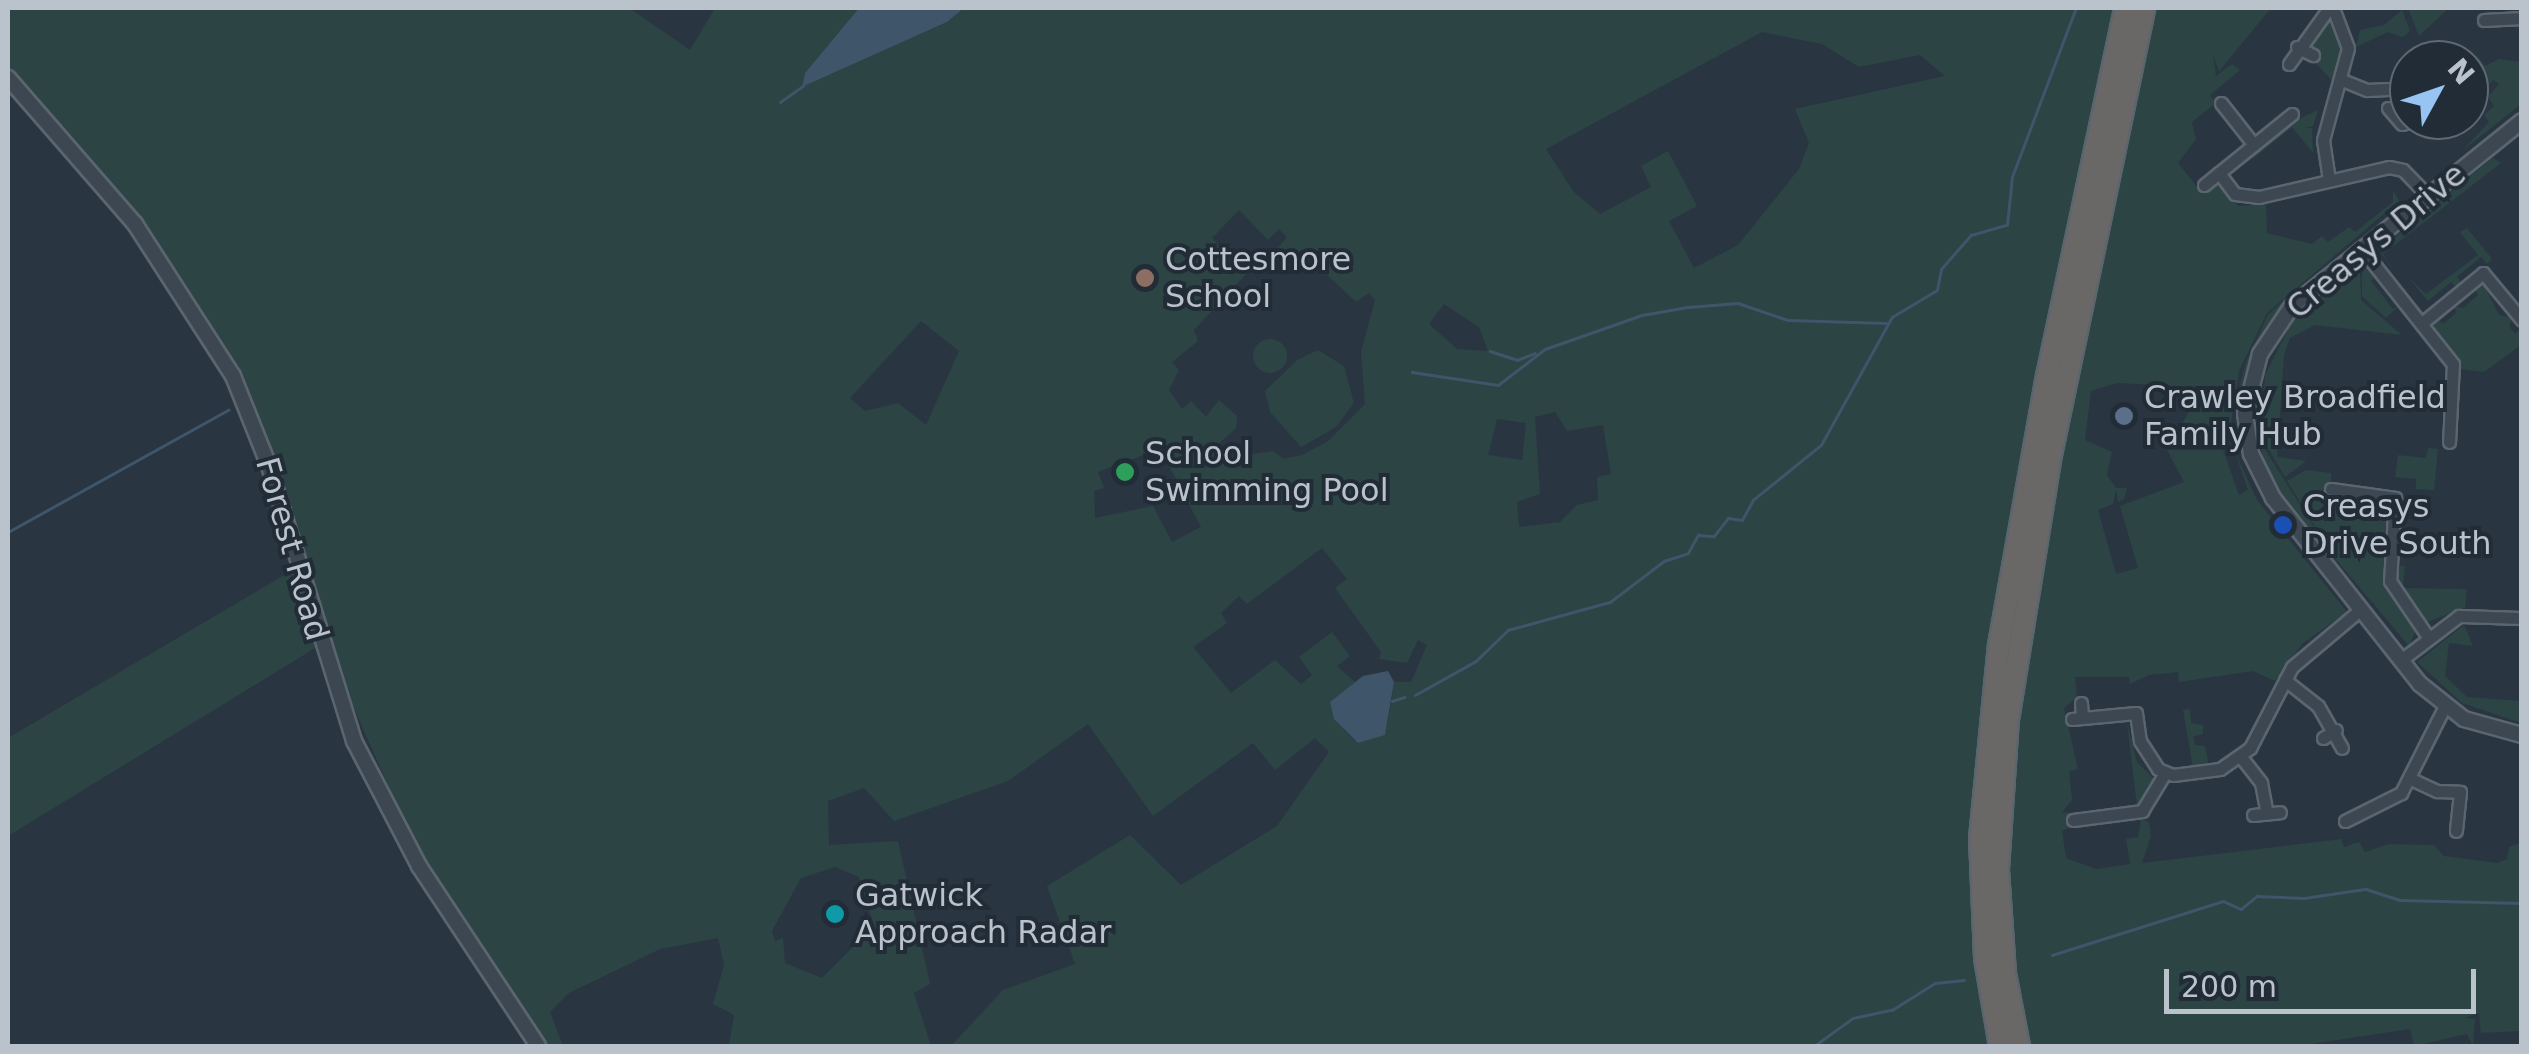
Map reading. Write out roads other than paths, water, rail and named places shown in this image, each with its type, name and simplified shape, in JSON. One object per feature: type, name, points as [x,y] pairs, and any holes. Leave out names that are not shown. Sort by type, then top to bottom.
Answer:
[{"type":"highway","points":[[2000,1046],[1980,894],[1992,704],[2047,376],[2125,8]]},
{"type":"highway","points":[[2019,1046],[2005,973],[1998,868],[2008,720],[2051,454],[2144,8]]},
{"type":"street","points":[[2289,64],[2297,47],[2331,8],[2347,38],[2342,80],[2322,140],[2329,180]]},
{"type":"street","points":[[2484,20],[2522,18]]},
{"type":"street","points":[[2297,47],[2313,55]]},
{"type":"street","name":"Forest Road","points":[[8,78],[135,224],[232,376],[269,466],[354,741],[419,866],[538,1046]]},
{"type":"street","points":[[2342,80],[2367,90],[2389,89]]},
{"type":"street","points":[[2221,103],[2254,144]]},
{"type":"street","points":[[2204,186],[2292,114]]},
{"type":"street","name":"Creasys Drive","points":[[2522,120],[2362,248],[2276,326],[2253,372],[2246,414],[2251,454],[2267,488],[2401,660],[2445,706],[2484,728],[2522,735]]},
{"type":"street","points":[[2219,173],[2246,198],[2394,167],[2428,196]]},
{"type":"street","points":[[2362,248],[2455,368],[2449,442]]},
{"type":"street","points":[[2422,323],[2483,273],[2522,320]]},
{"type":"street","points":[[2331,489],[2394,498],[2390,581],[2428,638]]},
{"type":"street","points":[[2135,699],[2143,749],[2165,773],[2209,773],[2240,757],[2285,680],[2360,609]]},
{"type":"street","points":[[2401,660],[2466,614],[2522,618]]},
{"type":"street","points":[[2285,680],[2303,689],[2336,730],[2342,748]]},
{"type":"street","points":[[2081,702],[2077,719],[2136,713]]},
{"type":"street","points":[[2348,804],[2348,820],[2384,806],[2412,779],[2445,706]]},
{"type":"street","points":[[2323,738],[2336,730]]},
{"type":"street","points":[[2240,757],[2262,782],[2266,813]]},
{"type":"street","points":[[2074,820],[2142,812],[2165,773]]},
{"type":"street","points":[[2412,779],[2437,791],[2461,786],[2456,831]]},
{"type":"street","points":[[2087,818],[2089,835]]},
{"type":"water","points":[[859,8],[964,8],[947,22],[802,87],[805,73]]},
{"type":"water","points":[[1388,671],[1394,682],[1385,735],[1358,743],[1334,719],[1330,702],[1363,676]]},
{"type":"waterway","points":[[1415,695],[1476,661],[1508,630],[1610,602],[1664,561],[1688,553],[1698,535],[1714,536],[1728,518],[1742,520],[1753,500],[1821,445],[1892,317],[1937,290],[1941,269],[1971,235],[2007,225],[2012,177],[2076,8]]},
{"type":"waterway","points":[[780,102],[803,86]]},
{"type":"waterway","points":[[1412,372],[1498,385],[1545,349],[1642,315],[1688,307],[1738,303],[1788,320],[1886,323]]},
{"type":"waterway","points":[[1490,351],[1517,360],[1535,353]]},
{"type":"waterway","points":[[8,532],[228,410]]},
{"type":"waterway","points":[[1392,701],[1404,697]]},
{"type":"waterway","points":[[2052,955],[2223,901],[2241,909],[2257,896],[2304,898],[2366,889],[2400,900],[2522,903]]},
{"type":"waterway","points":[[1814,1046],[1853,1018],[1892,1010],[1935,983],[1964,980]]},
{"type":"place","name":"Cottesmore School","points":[[1145,278]]},
{"type":"place","name":"Crawley Broadfield Family Hub","points":[[2124,416]]},
{"type":"place","name":"School Swimming Pool","points":[[1125,472]]},
{"type":"place","name":"Creasys Drive South","points":[[2283,525]]},
{"type":"place","name":"Gatwick Approach Radar","points":[[835,914]]}]
